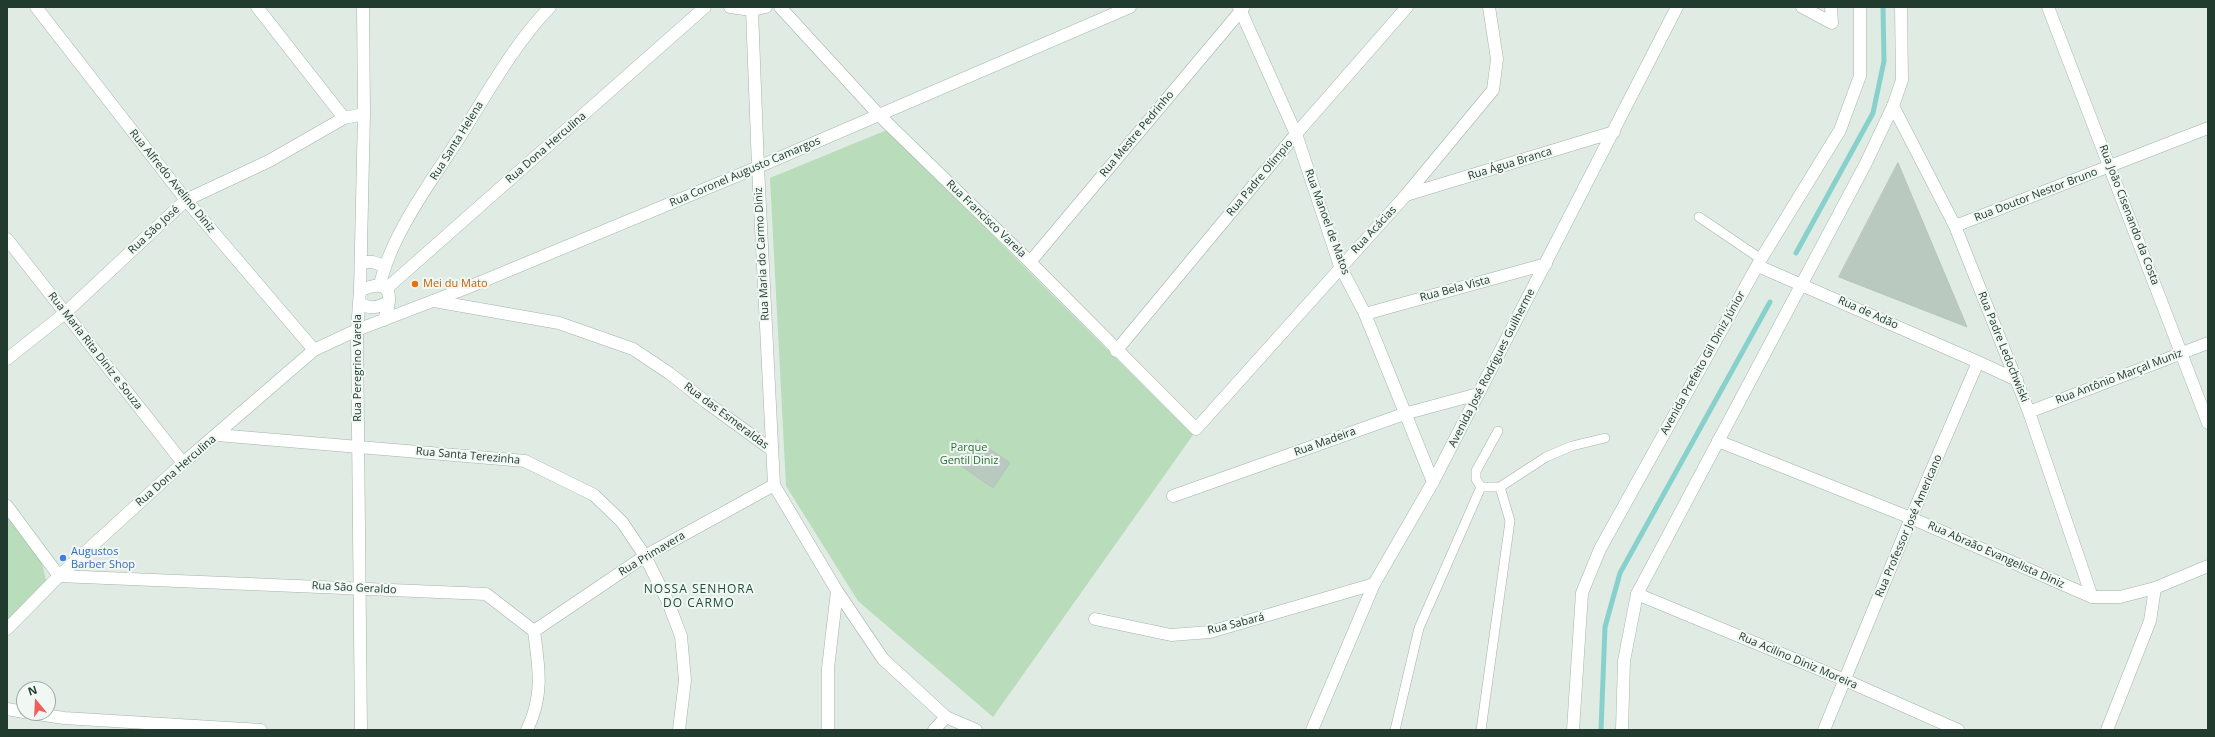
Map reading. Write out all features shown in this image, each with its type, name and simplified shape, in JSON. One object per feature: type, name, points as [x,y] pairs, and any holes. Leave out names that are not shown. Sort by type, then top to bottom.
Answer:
[{"type":"street","name":"Rua Alfredo Avelino Diniz","points":[[36,7],[186,200],[314,350]]},
{"type":"street","points":[[257,7],[344,118]]},
{"type":"street","name":"Rua Peregrino Varela","points":[[361,730],[357,330],[364,114],[363,7]]},
{"type":"street","name":"Rua Santa Helena","points":[[383,287],[384,266],[414,210],[508,61],[550,7]]},
{"type":"street","name":"Rua Dona Herculina","points":[[383,287],[705,7]]},
{"type":"street","points":[[730,7],[752,10],[766,7]]},
{"type":"street","name":"Rua Francisco Varela","points":[[780,7],[878,115],[1030,262],[1116,351],[1196,429]]},
{"type":"street","name":"Rua Coronel Augusto Camargos","points":[[357,330],[434,301],[758,167],[1130,7]]},
{"type":"street","name":"Rua Padre Olímpio","points":[[1116,351],[1296,134],[1407,7]]},
{"type":"street","name":"Rua Acácias","points":[[1196,429],[1340,266],[1406,195],[1493,90],[1498,59],[1489,7]]},
{"type":"street","name":"Avenida José Rodrigues Guilherme","points":[[1312,730],[1374,584],[1433,482],[1677,7]]},
{"type":"street","points":[[1802,7],[1832,23],[1831,7]]},
{"type":"street","name":"Avenida Prefeito Gil Diniz Júnior","points":[[1573,730],[1582,593],[1600,549],[1759,263],[1840,130],[1860,76],[1860,7]]},
{"type":"street","points":[[1622,730],[1624,661],[1637,594],[1866,163],[1893,106],[1902,80],[1901,7]]},
{"type":"street","name":"Rua João Cisenando da Costa","points":[[2048,7],[2111,166],[2208,423]]},
{"type":"street","name":"Rua Manoel de Matos","points":[[1241,8],[1296,134],[1340,266],[1364,314],[1433,482]]},
{"type":"street","name":"Rua Mestre Pedrinho","points":[[1030,262],[1241,8]]},
{"type":"street","name":"Rua Maria do Carmo Diniz","points":[[752,10],[772,450]]},
{"type":"street","name":"Rua Padre Ledochwiski","points":[[1893,106],[1955,226],[2029,412],[2092,597]]},
{"type":"street","name":"Rua São José","points":[[7,359],[66,313],[186,200],[269,161],[344,118],[364,114]]},
{"type":"street","name":"Rua Doutor Nestor Bruno","points":[[1955,226],[2208,128]]},
{"type":"street","name":"Rua Água Branca","points":[[1406,195],[1614,132]]},
{"type":"street","name":"Rua Maria Rita Diniz e Souza","points":[[7,239],[183,463]]},
{"type":"street","points":[[360,262],[373,262],[384,266]]},
{"type":"street","name":"Rua de Adão","points":[[1759,263],[1801,284],[1978,362]]},
{"type":"street","name":"Rua Bela Vista","points":[[1364,314],[1546,264]]},
{"type":"street","points":[[384,320],[390,297],[383,287],[371,285],[359,296],[364,306],[373,308],[388,302]]},
{"type":"street","name":"Rua das Esmeraldas","points":[[434,301],[559,323],[633,349],[669,373],[772,450],[774,485],[837,591],[883,659],[946,717],[976,730]]},
{"type":"street","name":"Rua Dona Herculina","points":[[7,629],[59,576],[183,463],[314,350],[357,330]]},
{"type":"street","name":"Rua Antônio Marçal Muniz","points":[[2029,412],[2208,343]]},
{"type":"street","points":[[1978,362],[2017,380]]},
{"type":"street","name":"Rua Professor José Americano","points":[[1824,730],[1911,518],[1978,362]]},
{"type":"street","name":"Rua Madeira","points":[[1173,496],[1404,414],[1478,394]]},
{"type":"street","name":"Rua Santa Terezinha","points":[[217,435],[525,461],[594,495],[622,522],[640,553],[645,556],[668,602],[681,636],[685,680],[679,730]]},
{"type":"street","name":"Rua Abraão Evangelista Diniz","points":[[1718,441],[1911,518],[2092,597],[2120,597],[2155,588],[2208,566]]},
{"type":"street","name":"Rua Primavera","points":[[534,631],[645,556],[774,485]]},
{"type":"street","points":[[7,506],[59,576]]},
{"type":"street","name":"Rua São Geraldo","points":[[59,576],[486,594],[534,631]]},
{"type":"street","name":"Rua Sabará","points":[[1095,620],[1171,635],[1210,632],[1374,584]]},
{"type":"street","points":[[2107,730],[2150,621],[2155,588]]},
{"type":"street","points":[[828,730],[828,668],[837,591]]},
{"type":"street","name":"Rua Acilino Diniz Moreira","points":[[1637,594],[1845,680],[1958,730]]},
{"type":"street","points":[[527,730],[536,713],[540,674],[534,631]]},
{"type":"street","points":[[56,717],[192,728],[261,730]]},
{"type":"street","points":[[934,730],[946,717]]},
{"type":"lane","points":[[1699,217],[1759,263]]},
{"type":"lane","points":[[1481,487],[1476,479],[1476,471],[1498,431]]},
{"type":"lane","points":[[1481,487],[1500,487],[1546,458],[1572,446],[1605,438]]},
{"type":"lane","points":[[1395,730],[1419,628],[1481,487]]},
{"type":"lane","points":[[1481,730],[1510,521],[1500,487]]},
{"type":"green space","name":"Parque Gentil Diniz","points":[[887,130],[1193,435],[993,717],[858,601],[786,486],[770,178]]},
{"type":"green space","points":[[7,515],[40,555],[47,584],[7,622]]},
{"type":"building","points":[[1898,163],[1967,327],[1839,277]]},
{"type":"building","points":[[977,440],[1010,463],[993,488],[960,465]]},
{"type":"waterway","points":[[1796,253],[1873,113],[1884,61],[1883,7]]},
{"type":"waterway","points":[[1601,730],[1605,627],[1620,573],[1770,302]]},
{"type":"place","name":"Mei du Mato","points":[[415,284]]},
{"type":"place","name":"Augustos Barber Shop","points":[[63,558]]},
{"type":"district","name":"NOSSA SENHORA DO CARMO","points":[[699,597]]}]
